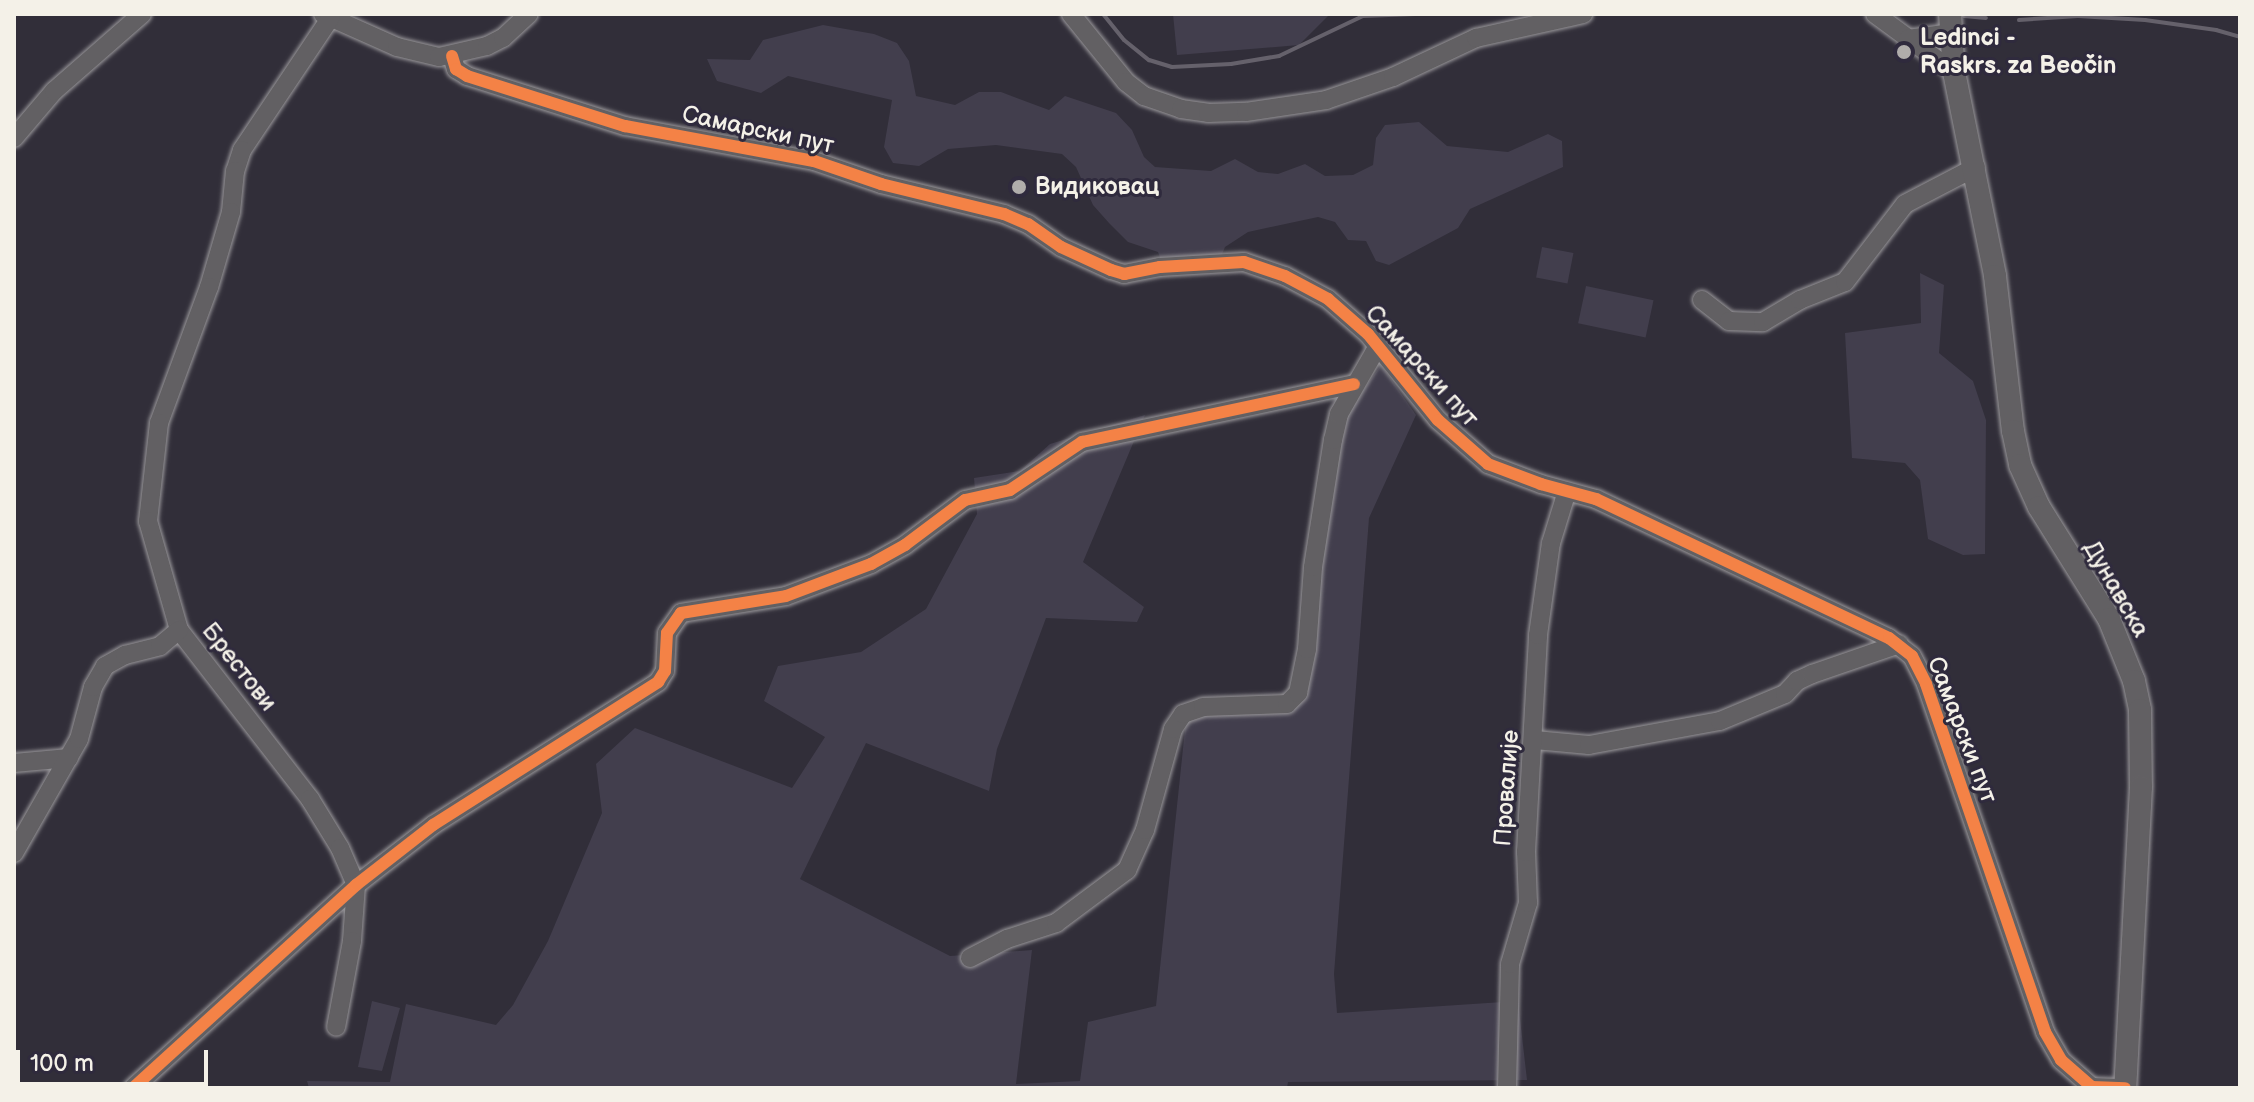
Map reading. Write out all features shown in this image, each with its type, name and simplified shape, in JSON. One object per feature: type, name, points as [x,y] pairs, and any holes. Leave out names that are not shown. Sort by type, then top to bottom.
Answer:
[{"type":"main road","name":"Дунавска","points":[[1950,23],[1954,72],[1976,167],[1995,276],[2013,431],[2020,465],[2039,507],[2109,619],[2134,681],[2140,710],[2141,787],[2125,1088]]},
{"type":"street","points":[[14,138],[54,91],[142,14]]},
{"type":"street","points":[[327,16],[397,47],[427,56],[452,56],[503,38],[529,14]]},
{"type":"street","points":[[1071,14],[1118,72],[1144,96],[1208,113],[1273,109],[1326,100],[1380,82],[1476,38],[1583,14]]},
{"type":"street","points":[[1875,14],[1954,72]]},
{"type":"street","name":"Брестови","points":[[327,16],[242,150],[227,227],[159,423],[148,521],[179,630],[310,799],[340,848],[356,885],[352,941],[336,1027]]},
{"type":"street","points":[[1908,39],[1950,23]]},
{"type":"street","name":"Самарски пут","points":[[452,56],[456,69],[467,76],[625,126],[814,161],[881,184],[1004,214],[1028,224],[1092,263],[1124,274],[1160,267],[1244,262],[1285,276],[1328,299],[1378,346],[1438,420],[1477,456],[1513,475],[1596,499],[1650,523],[1899,644],[1912,656],[1926,684],[2045,1032],[2061,1060],[2092,1087],[2125,1088]]},
{"type":"street","points":[[1702,300],[1729,321],[1763,322],[1800,300],[1845,282],[1905,204],[1976,167]]},
{"type":"street","points":[[970,958],[1007,939],[1056,923],[1127,870],[1145,830],[1173,729],[1183,714],[1203,707],[1287,704],[1295,699],[1301,686],[1307,649],[1313,567],[1339,414],[1378,346]]},
{"type":"street","points":[[133,1088],[356,885],[433,825],[658,682],[665,671],[667,633],[681,613],[786,596],[871,564],[905,545],[965,500],[1010,490],[1082,442],[1202,418],[1308,390],[1354,384]]},
{"type":"street","name":"Провалије","points":[[1507,1088],[1510,964],[1528,903],[1526,852],[1535,740],[1538,635],[1551,543],[1567,491]]},
{"type":"street","points":[[14,853],[79,739],[93,687],[105,666],[125,655],[160,646],[179,630]]},
{"type":"street","points":[[1535,740],[1589,745],[1720,721],[1785,694],[1797,681],[1812,674],[1899,644]]},
{"type":"street","points":[[14,763],[69,758]]},
{"type":"shaded area","points":[[1173,14],[1330,14],[1299,45],[1177,55]]},
{"type":"shaded area","points":[[823,25],[874,34],[897,43],[909,61],[916,96],[955,105],[979,92],[1001,92],[1049,110],[1065,96],[1116,113],[1132,130],[1144,157],[1155,167],[1211,171],[1235,159],[1258,172],[1278,174],[1305,164],[1325,176],[1353,175],[1373,165],[1376,138],[1385,125],[1419,122],[1447,146],[1508,152],[1548,134],[1562,141],[1563,167],[1470,209],[1458,228],[1389,265],[1376,261],[1366,241],[1348,240],[1335,222],[1318,217],[1248,232],[1225,247],[1220,259],[1161,260],[1158,252],[1128,242],[1109,223],[1093,205],[1076,167],[1062,154],[996,145],[948,149],[919,166],[893,163],[884,147],[892,100],[788,76],[761,93],[717,81],[707,59],[750,60],[763,40]]},
{"type":"shaded area","points":[[1542,247],[1573,253],[1567,284],[1536,277]]},
{"type":"shaded area","points":[[1920,273],[1944,285],[1939,353],[1973,381],[1986,420],[1985,554],[1963,555],[1928,539],[1920,480],[1905,463],[1852,458],[1845,333],[1921,323]]},
{"type":"shaded area","points":[[1586,286],[1653,300],[1646,338],[1578,323]]},
{"type":"shaded area","points":[[1381,365],[1416,415],[1369,518],[1334,974],[1337,1013],[1518,1001],[1527,1080],[1288,1082],[1287,1088],[309,1088],[307,1081],[390,1082],[406,1004],[496,1025],[513,1005],[548,941],[602,813],[596,764],[635,728],[792,788],[825,737],[764,701],[778,666],[861,652],[926,609],[977,514],[974,478],[1020,471],[1050,444],[1145,415],[1083,562],[1144,607],[1137,622],[1046,618],[997,749],[989,791],[866,743],[800,879],[950,956],[1032,950],[1016,1084],[1080,1081],[1088,1022],[1156,1006],[1186,720],[1289,700],[1342,421]]},
{"type":"shaded area","points":[[372,1001],[400,1008],[382,1071],[358,1067]]},
{"type":"waterway","points":[[1103,14],[1124,40],[1149,60],[1172,67],[1231,64],[1279,56],[1363,16],[1415,14]]},
{"type":"waterway","points":[[1964,16],[1986,18]]},
{"type":"waterway","points":[[2019,20],[2078,16],[2145,20],[2216,30],[2240,37]]},
{"type":"cycle path","points":[[452,56],[456,69],[467,76],[625,126],[814,161],[881,184],[1004,214],[1028,224],[1061,247],[1124,274],[1160,267],[1244,262],[1285,276],[1328,299],[1368,334],[1438,420],[1488,464],[1541,484],[1596,499],[1889,638],[1912,656],[1926,684],[2045,1032],[2061,1060],[2092,1087],[2125,1088]]},
{"type":"cycle path","points":[[133,1088],[356,885],[433,825],[658,682],[665,671],[667,633],[681,613],[786,596],[871,564],[905,545],[965,500],[1010,490],[1082,442],[1354,384]]},
{"type":"place","name":"Ledinci - Raskrs. za Beočin","points":[[1904,52]]},
{"type":"place","name":"Видиковац","points":[[1019,187]]}]
